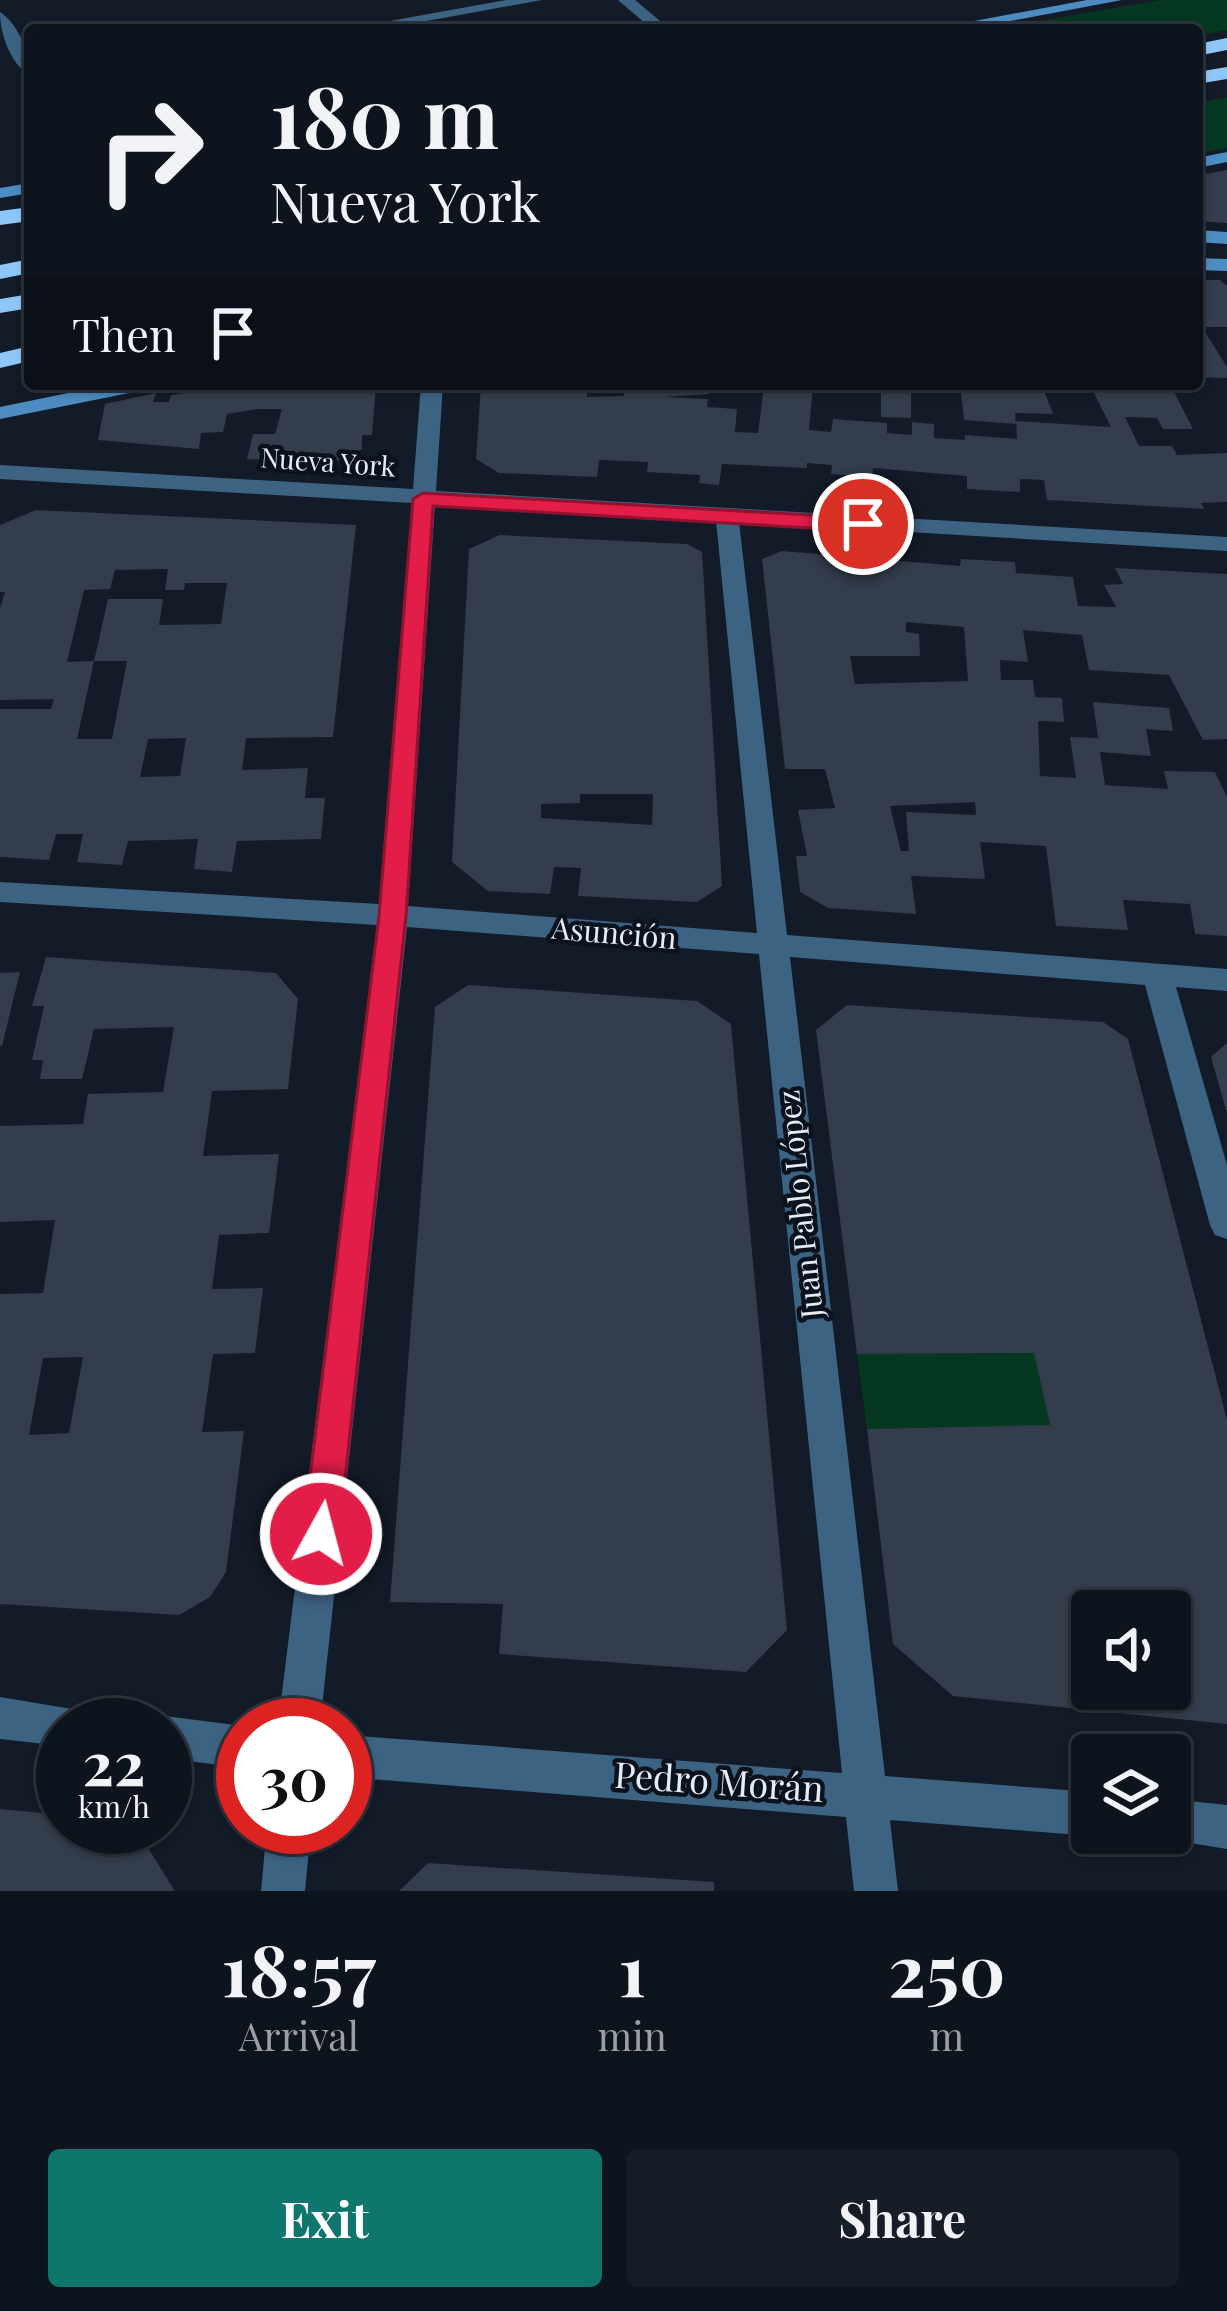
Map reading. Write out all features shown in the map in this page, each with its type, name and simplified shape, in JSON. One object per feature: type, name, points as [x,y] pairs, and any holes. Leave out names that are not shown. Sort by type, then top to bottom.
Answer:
[{"type":"street","points":[[385,24],[534,0]]},
{"type":"street","points":[[626,0],[656,24]]},
{"type":"street","points":[[970,24],[1114,0]]},
{"type":"street","points":[[0,17],[24,60]]},
{"type":"street","points":[[0,413],[114,390]]},
{"type":"street","points":[[302,1698],[393,916],[432,390]]},
{"type":"street","name":"Nueva York","points":[[0,473],[1227,544]]},
{"type":"street","name":"Juan Pablo López","points":[[727,517],[876,1891]]},
{"type":"street","name":"Asunción","points":[[0,892],[393,916],[1227,980]]},
{"type":"street","points":[[1158,976],[1227,1226]]},
{"type":"street","points":[[0,1718],[36,1722]]},
{"type":"street","name":"Pedro Morán","points":[[372,1758],[863,1792],[1071,1812]]},
{"type":"street","points":[[1191,1823],[1227,1827]]},
{"type":"street","points":[[283,1891],[286,1854]]},
{"type":"green space","points":[[1160,0],[1227,0],[1227,30],[1203,35],[1203,24],[1022,24]]},
{"type":"green space","points":[[1227,97],[1227,148],[1203,153],[1203,102]]},
{"type":"green space","points":[[1034,1353],[1050,1426],[867,1429],[857,1354]]},
{"type":"building","points":[[1227,170],[1227,223],[1203,221],[1203,175]]},
{"type":"building","points":[[1203,280],[1220,280],[1227,286],[1227,327],[1203,327]]},
{"type":"building","points":[[1203,329],[1227,367],[1227,378],[1203,377]]},
{"type":"building","points":[[208,390],[376,390],[372,435],[362,435],[362,449],[334,463],[247,459],[253,434],[275,434],[282,409],[257,409],[227,414],[223,432],[201,433],[199,449],[98,440],[105,404],[156,393],[153,402],[169,402],[171,395]]},
{"type":"building","points":[[481,390],[587,390],[587,397],[624,396],[624,390],[707,390],[709,394],[663,397],[708,399],[707,407],[737,409],[735,432],[758,433],[763,390],[812,390],[809,430],[831,432],[833,419],[887,423],[887,433],[912,435],[912,422],[934,424],[934,438],[965,440],[965,435],[1017,439],[1016,421],[1111,427],[1094,393],[1044,390],[1173,390],[1193,429],[1163,429],[1157,418],[1125,417],[1139,446],[1172,446],[1177,455],[1227,453],[1227,502],[1201,503],[1204,509],[1047,500],[1044,480],[1020,479],[1020,492],[967,489],[967,476],[873,468],[872,477],[831,474],[832,465],[807,463],[807,468],[722,464],[719,485],[699,483],[700,475],[647,472],[648,462],[599,460],[597,477],[499,473],[476,459]]},
{"type":"building","points":[[881,390],[911,390],[911,418],[881,417]]},
{"type":"building","points":[[961,390],[1045,393],[1053,414],[1015,413],[1016,424],[964,420]]},
{"type":"building","points":[[36,510],[356,525],[333,737],[246,738],[242,770],[308,768],[305,798],[325,798],[321,839],[237,841],[232,872],[194,869],[198,839],[128,841],[122,865],[77,862],[83,834],[56,834],[49,860],[0,857],[0,709],[51,709],[54,699],[0,700],[0,608],[5,592],[0,592],[0,525]],"holes":[[[168,569],[165,590],[184,590],[185,583],[227,583],[221,624],[159,625],[163,599],[108,599],[94,661],[67,662],[84,590],[110,589],[115,570]],[[94,661],[127,661],[112,739],[77,739]],[[186,738],[180,776],[140,777],[148,739]]]},
{"type":"building","points":[[500,535],[687,544],[702,552],[722,886],[697,902],[578,896],[581,868],[554,867],[550,894],[488,891],[452,862],[469,549]],"holes":[[[580,794],[653,794],[652,825],[541,818],[541,804],[580,803]]]},
{"type":"building","points":[[782,551],[960,566],[961,559],[1015,562],[1016,573],[1073,577],[1078,606],[1116,607],[1104,585],[1123,584],[1115,568],[1227,574],[1227,739],[1203,740],[1169,675],[1089,670],[1082,635],[1023,630],[1028,662],[1000,660],[1001,680],[1033,680],[1035,697],[1062,698],[1064,722],[1038,721],[1040,776],[1076,778],[1070,737],[1098,738],[1093,702],[1169,708],[1173,731],[1146,729],[1151,756],[1100,752],[1105,785],[1168,789],[1164,771],[1215,772],[1227,797],[1227,936],[1195,934],[1190,904],[1123,900],[1128,930],[1056,926],[1046,846],[980,842],[985,879],[911,876],[916,914],[828,908],[800,892],[796,856],[807,856],[798,810],[835,808],[825,769],[785,769],[762,559]],"holes":[[[906,622],[964,627],[968,681],[855,684],[850,656],[920,656],[919,634],[906,632]],[[975,802],[976,815],[906,812],[909,851],[901,851],[890,806]]]},
{"type":"building","points":[[46,957],[276,973],[298,999],[288,1089],[212,1091],[203,1156],[279,1154],[269,1233],[219,1235],[212,1289],[263,1288],[255,1353],[213,1354],[202,1432],[244,1431],[226,1572],[210,1597],[179,1615],[0,1604],[0,1294],[43,1293],[55,1220],[0,1222],[0,1126],[83,1124],[88,1094],[163,1092],[174,1027],[94,1029],[82,1079],[40,1079],[43,1060],[32,1060],[44,1006],[32,1006]],"holes":[[[83,1357],[69,1433],[29,1435],[43,1358]]]},
{"type":"building","points":[[20,972],[2,1046],[0,1046],[0,973]]},
{"type":"building","points":[[468,985],[697,1001],[731,1024],[787,1630],[746,1672],[499,1654],[503,1604],[390,1602],[435,1007]]},
{"type":"building","points":[[847,1005],[1103,1022],[1128,1039],[1227,1420],[1227,1724],[1090,1710],[1191,1710],[1191,1590],[1071,1590],[1071,1708],[953,1696],[893,1644],[867,1429],[1050,1425],[1034,1353],[857,1354],[816,1030]]},
{"type":"building","points":[[1227,1043],[1227,1110],[1226,1110],[1211,1057]]},
{"type":"building","points":[[0,1809],[36,1812],[36,1854],[152,1854],[175,1891],[0,1891]]},
{"type":"building","points":[[428,1863],[714,1882],[714,1891],[399,1891]]},
{"type":"route","points":[[321,1534],[393,916],[423,499],[863,524]]}]
